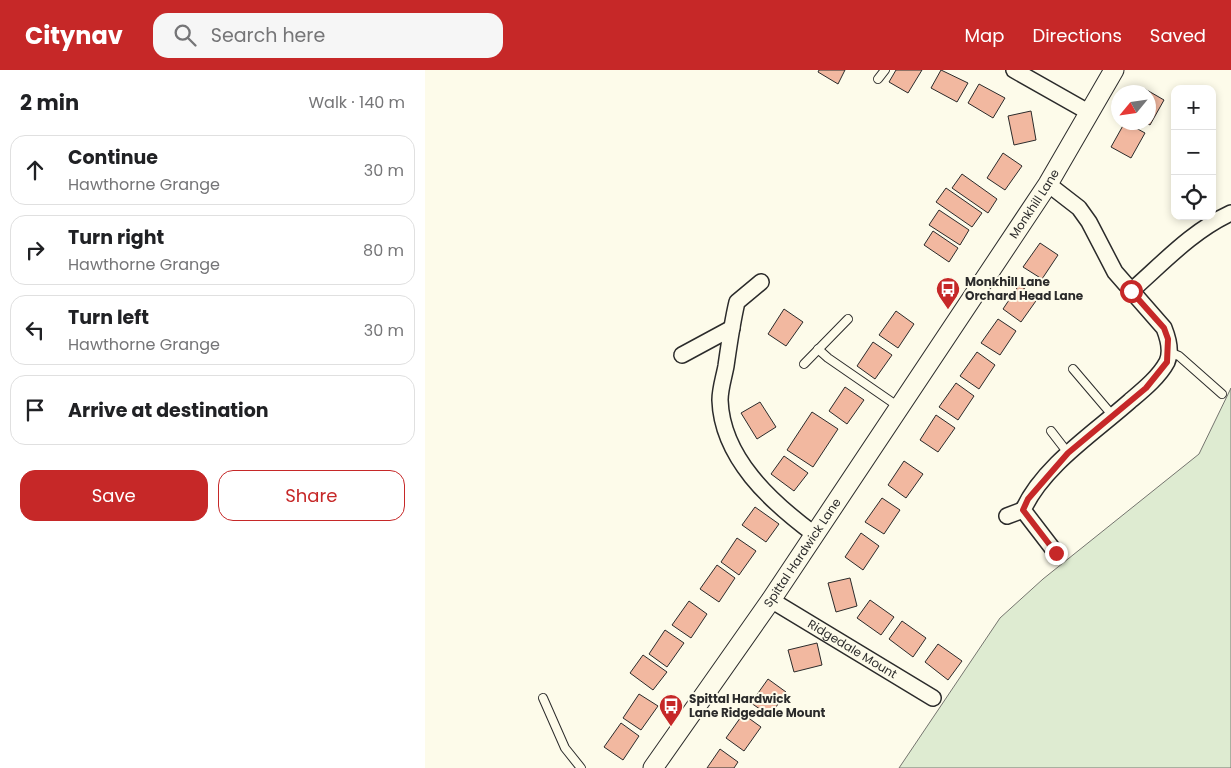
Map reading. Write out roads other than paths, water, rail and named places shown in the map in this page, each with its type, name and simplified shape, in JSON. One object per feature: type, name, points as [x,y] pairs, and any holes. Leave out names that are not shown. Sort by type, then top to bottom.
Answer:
[{"type":"street","points":[[1014,70],[1090,113]]},
{"type":"street","name":"Monkhill Lane","points":[[948,334],[1048,184],[1114,70]]},
{"type":"street","points":[[1007,516],[1023,510],[1028,499],[1068,453],[1146,388],[1167,362],[1169,352],[1164,328],[1115,272],[1089,222],[1079,208],[1048,184]]},
{"type":"street","points":[[1131,291],[1194,235],[1211,223],[1231,213]]},
{"type":"street","points":[[761,282],[737,302],[720,399],[724,431],[740,460],[764,492],[790,516],[814,534]]},
{"type":"street","points":[[682,355],[732,328]]},
{"type":"street","name":"Spittal Hardwick Lane","points":[[653,768],[771,600],[948,334]]},
{"type":"street","points":[[1023,510],[1056,553]]},
{"type":"street","name":"Ridgedale Mount","points":[[771,600],[933,698]]},
{"type":"lane","points":[[878,79],[885,70]]},
{"type":"lane","points":[[804,364],[848,319]]},
{"type":"lane","points":[[818,349],[899,407]]},
{"type":"lane","points":[[1169,352],[1179,356],[1222,394]]},
{"type":"lane","points":[[1073,369],[1113,416]]},
{"type":"lane","points":[[1051,432],[1068,453]]},
{"type":"lane","points":[[543,698],[565,748],[581,768]]},
{"type":"place","name":"Monkhill Lane Orchard Head Lane","points":[[948,310]]},
{"type":"place","name":"Spittal Hardwick Lane Ridgedale Mount","points":[[671,727]]}]
